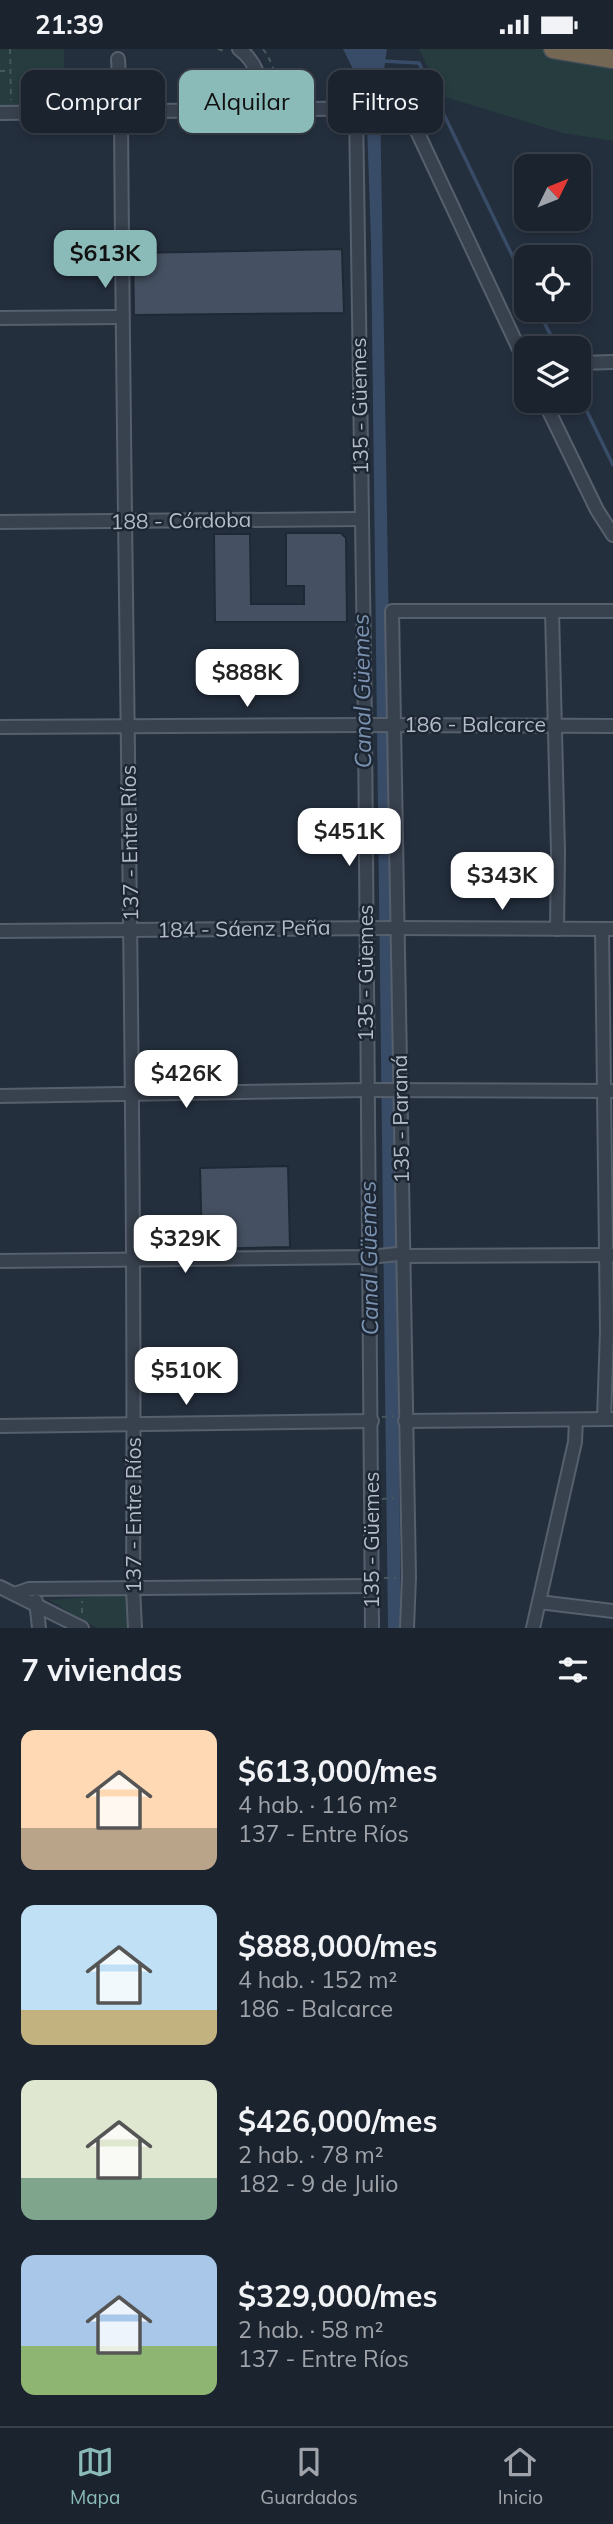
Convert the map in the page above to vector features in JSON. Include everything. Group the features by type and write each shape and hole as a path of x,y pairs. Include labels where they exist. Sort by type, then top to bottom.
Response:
{"highway":[{"path":"553,49 613,59"}],"street":[{"path":"239,49 254,63 257,70"},
{"name":"137 - Entre Ríos","path":"118,58 119,70"},
{"name":"137 - Entre Ríos","path":"121,133 131,930 135,1628"},
{"name":"135 - Güemes","path":"358,133 361,519 371,928 370,1090 377,1419 372,1628"},
{"path":"418,133 514,337"},
{"path":"0,319 122,317"},
{"path":"591,363 613,362"},
{"path":"550,413 597,510 613,535"},
{"name":"188 - Córdoba","path":"0,521 361,519"},
{"name":"135 - Paraná","path":"407,1628 409,1577 402,1418 399,1091 391,725 392,611 552,611"},
{"path":"557,929 558,852 552,611 613,611"},
{"name":"186 - Balcarce","path":"0,727 613,726"},
{"path":"402,1418 608,1419 607,929"},
{"name":"184 - Sáenz Peña","path":"0,931 607,929"},
{"path":"0,1095 370,1090 608,1091"},
{"path":"0,1261 609,1255"},
{"path":"0,1426 377,1419"},
{"path":"533,1628 575,1442 576,1420"},
{"path":"15,1594 38,1589 371,1585"},
{"path":"0,1587 82,1628"},
{"path":"38,1589 39,1628"},
{"path":"539,1602 613,1611"}],"path":[{"path":"6,113 11,71 10,49"},
{"path":"263,49 274,70"},
{"path":"0,71 11,71"},
{"path":"377,1419 402,1418"},
{"path":"384,1499 403,1497"},
{"path":"385,1577 404,1578"},
{"path":"82,1628 83,1590"}],"green space":[{"path":"0,49 64,49 64,70 21,70 21,107 0,107"},
{"path":"419,49 613,49 613,141 563,133 443,96 443,70 429,70"},
{"path":"128,1594 129,1628 97,1628 49,1600"}],"water":[{"name":"Canal Güemes","path":"343,49 387,49 384,70 354,70"},
{"name":"Canal Güemes","path":"367,133 381,133 401,1628 388,1628 371,241"}],"building":[{"path":"342,249 344,313 134,315 133,253"},
{"path":"286,533 341,533 346,538 347,622 215,622 214,534 250,534 251,604 304,604 304,586 286,586"},
{"path":"288,1166 290,1247 202,1249 200,1168"}],"waterway":[{"path":"382,61 419,63 514,259"},
{"path":"544,322 551,336"},
{"path":"588,413 613,465"}]}
